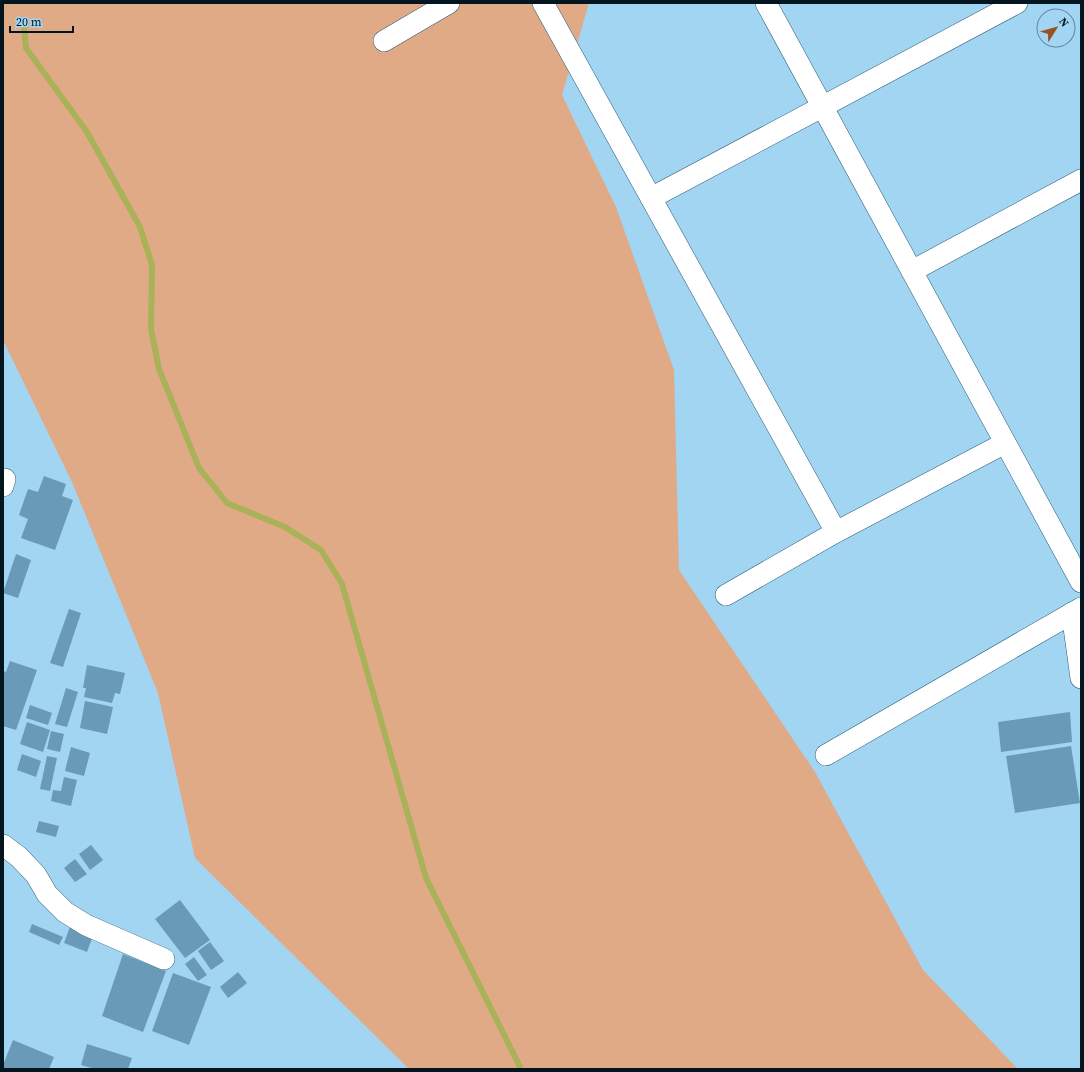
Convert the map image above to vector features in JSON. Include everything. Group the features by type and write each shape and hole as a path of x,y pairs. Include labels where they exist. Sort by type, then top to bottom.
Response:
{"street":[{"path":"384,41 449,3"},
{"path":"543,3 836,532"},
{"path":"766,3 1081,582"},
{"path":"651,198 822,107 1005,6"},
{"path":"912,271 1081,180"},
{"path":"726,595 836,532 1005,443"},
{"path":"826,755 1077,610 1081,678"},
{"path":"3,845 24,861 36,875 48,894 65,912 86,925 164,959"}],"shaded area":[{"path":"3,3 589,3 562,95 616,207 674,370 679,570 815,772 923,970 1018,1069 409,1069 195,858 158,693 72,482 3,340"}],"building":[{"path":"44,476 66,484 62,496 73,500 55,550 21,538 28,519 19,515 28,489 38,492"},
{"path":"16,554 31,560 18,598 3,593"},
{"path":"69,609 81,613 63,667 50,663"},
{"path":"10,661 37,670 16,730 3,726 3,671 6,672"},
{"path":"87,665 125,673 120,694 115,693 112,703 84,697 86,688 83,688"},
{"path":"66,688 78,692 67,727 55,724"},
{"path":"85,701 113,707 107,734 80,728"},
{"path":"30,705 52,713 48,725 26,718"},
{"path":"1070,712 1072,742 1001,752 998,722"},
{"path":"27,722 50,730 43,752 20,744"},
{"path":"51,731 64,734 60,752 47,749"},
{"path":"1071,746 1080,803 1015,813 1006,756"},
{"path":"71,747 90,753 84,776 65,771"},
{"path":"22,754 41,761 36,777 17,770"},
{"path":"47,756 57,758 50,791 40,789"},
{"path":"64,777 77,780 71,806 51,801 53,790 61,791"},
{"path":"39,821 59,826 56,837 36,832"},
{"path":"91,845 103,860 90,870 79,854"},
{"path":"75,859 87,874 75,882 64,868"},
{"path":"180,900 210,940 185,958 155,919"},
{"path":"32,924 63,937 59,945 29,932"},
{"path":"71,924 94,933 87,952 64,943"},
{"path":"210,942 224,961 211,970 198,951"},
{"path":"123,954 166,971 143,1032 102,1016"},
{"path":"194,957 207,975 198,981 185,964"},
{"path":"238,972 247,983 228,998 220,987"},
{"path":"173,973 211,987 189,1045 152,1031"},
{"path":"13,1040 54,1057 49,1069 3,1069 3,1065"},
{"path":"87,1044 132,1058 128,1069 95,1069 81,1065"}],"waterway":[{"path":"24,28 26,48 87,132 140,227 152,265 151,329 159,369 199,468 227,503 285,527 321,550 342,584 426,878 521,1069"}]}
